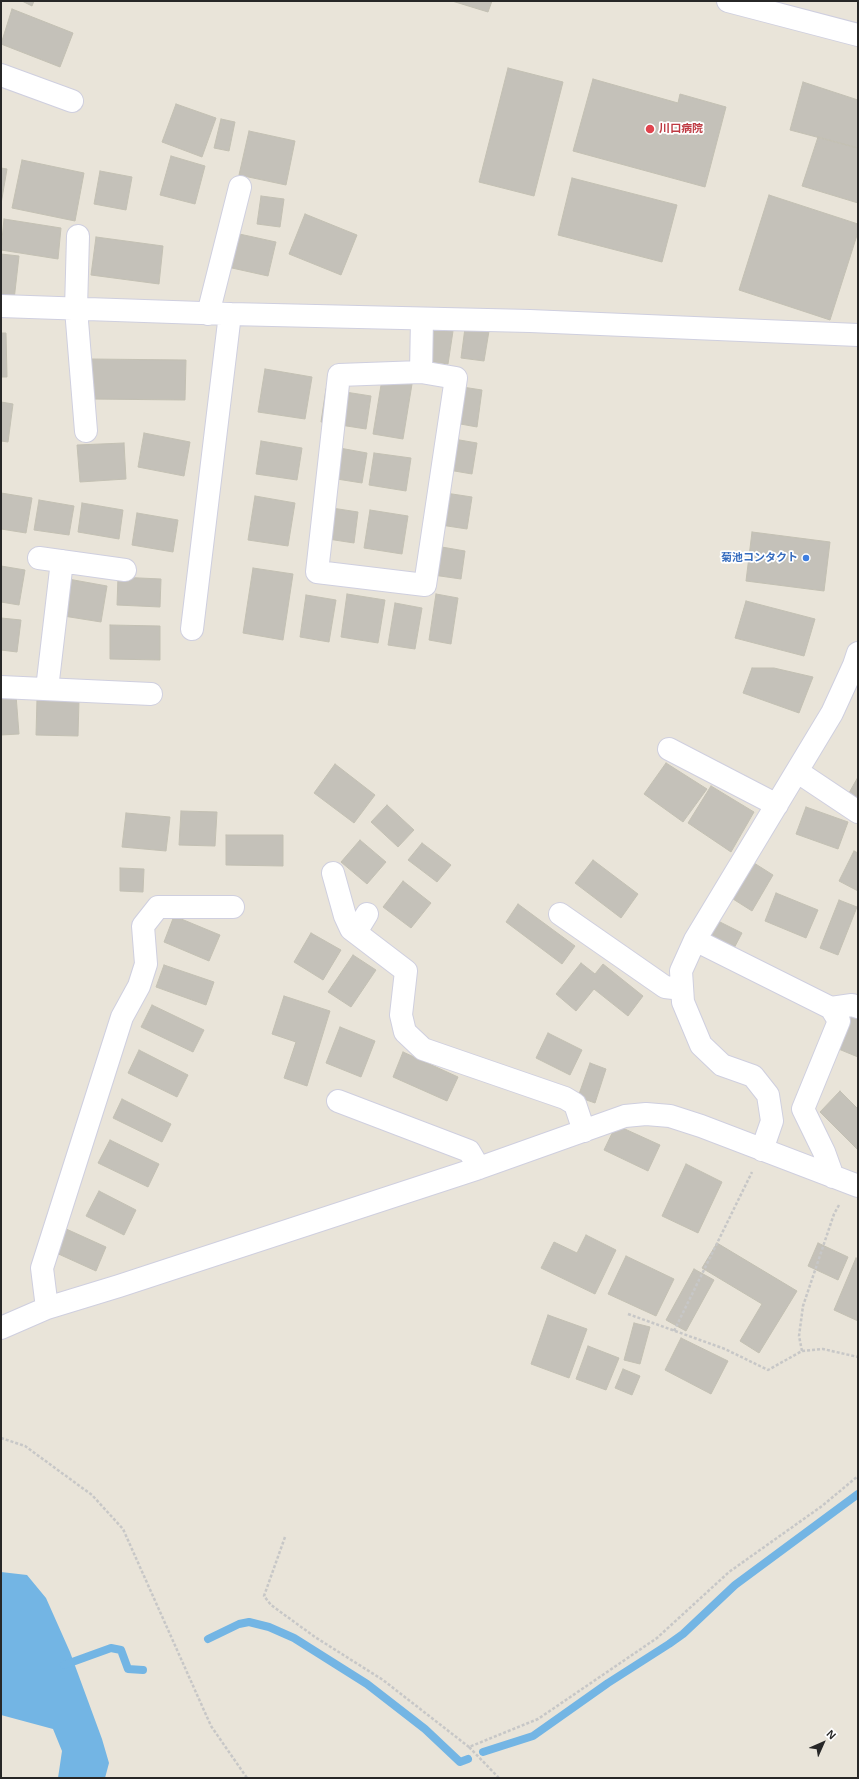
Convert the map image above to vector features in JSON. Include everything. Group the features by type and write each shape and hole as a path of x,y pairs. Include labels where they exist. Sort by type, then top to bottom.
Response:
{"street":[{"path":"728,1 858,35"},
{"path":"1,75 72,101"},
{"path":"208,314 240,187"},
{"path":"78,236 76,309 86,431"},
{"path":"1,306 208,314 538,321 858,335"},
{"path":"192,629 230,314"},
{"path":"421,372 422,319"},
{"path":"421,372 456,378 425,585 317,572 339,374 421,372"},
{"path":"39,558 125,570"},
{"path":"47,689 62,561"},
{"path":"762,1150 772,1121 768,1094 753,1076 722,1065 701,1045 683,1002 681,971 695,940 798,772 832,713 858,653"},
{"path":"1,687 151,694"},
{"path":"669,749 777,805"},
{"path":"798,772 858,812"},
{"path":"333,873 345,916 351,929 406,971 401,1015 406,1032 423,1049 565,1098 575,1104 584,1131"},
{"path":"47,1308 42,1268 122,1017 139,986 146,964 143,926 158,907 233,907"},
{"path":"356,932 367,914"},
{"path":"560,914 665,987 682,988"},
{"path":"695,940 832,1008 852,1005 858,1007"},
{"path":"832,1008 839,1021 804,1110 824,1152 847,1182"},
{"path":"338,1101 469,1151 479,1168"},
{"path":"1,1328 47,1308 126,1284 479,1168 625,1116 646,1114 670,1116 701,1126 847,1182"}],"path":[{"path":"674,1331 748,1182 762,1150"},
{"path":"802,1351 799,1336 803,1306 834,1214 847,1182"},
{"path":"628,1314 725,1349 768,1370 802,1351 823,1349 858,1357"},
{"path":"1,1438 25,1446 92,1495 123,1529 211,1726 247,1778"},
{"path":"469,1747 538,1719 657,1638 729,1572 822,1506 858,1476"},
{"path":"285,1537 264,1596 271,1605 314,1637 383,1680 469,1747 499,1778"}],"water":[{"path":"1,1572 27,1575 46,1598 70,1652 102,1739 109,1763 105,1778 58,1778 62,1751 53,1729 1,1715"}],"building":[{"path":"22,1 34,1 32,6"},
{"path":"452,1 492,1 488,12"},
{"path":"12,9 73,33 60,67 1,44"},
{"path":"508,68 563,82 534,196 479,182"},
{"name":"川口病院","path":"593,79 678,103 680,94 726,107 705,187 573,151"},
{"path":"803,82 858,100 858,148 790,130"},
{"path":"176,104 216,118 202,157 162,142"},
{"path":"221,119 235,122 229,151 214,148"},
{"path":"249,131 295,141 286,185 239,175"},
{"path":"818,137 858,148 858,203 802,186"},
{"path":"171,156 205,166 195,204 160,195"},
{"path":"22,160 84,173 75,221 12,208"},
{"path":"1,168 7,169 1,204"},
{"path":"100,171 132,177 126,210 94,204"},
{"path":"572,178 677,205 662,262 558,235"},
{"path":"769,195 858,224 858,232 830,320 739,290"},
{"path":"261,196 284,199 280,227 257,224"},
{"path":"305,214 357,235 341,275 289,254"},
{"path":"4,219 61,228 58,259 1,250"},
{"path":"221,230 276,242 268,276 214,264"},
{"path":"96,237 163,246 159,284 91,275"},
{"path":"1,254 19,256 14,300 1,298"},
{"path":"424,326 453,331 448,364 419,360"},
{"path":"465,328 489,331 484,361 461,358"},
{"path":"1,333 6,333 7,377 1,377"},
{"path":"90,359 186,360 185,400 90,399"},
{"path":"265,369 312,377 305,419 258,412"},
{"path":"382,379 412,384 403,439 373,434"},
{"path":"449,385 482,390 477,427 444,421"},
{"path":"326,389 371,396 366,429 321,422"},
{"path":"1,402 13,404 8,442 1,441"},
{"path":"144,433 190,442 184,476 138,467"},
{"path":"442,437 477,443 472,474 437,468"},
{"path":"261,441 302,448 297,480 256,474"},
{"path":"124,443 126,479 80,482 77,445"},
{"path":"323,445 367,453 362,483 318,476"},
{"path":"374,453 411,458 406,491 369,485"},
{"path":"439,492 472,497 467,529 434,524"},
{"path":"1,493 32,498 26,533 1,529"},
{"path":"255,496 295,503 288,546 248,540"},
{"path":"39,500 74,506 69,535 34,530"},
{"path":"82,503 123,510 119,539 78,532"},
{"path":"319,506 358,512 354,543 315,537"},
{"path":"370,510 408,516 402,554 364,548"},
{"path":"137,513 178,520 173,552 132,545"},
{"path":"752,532 830,542 824,591 746,581"},
{"path":"430,545 465,551 461,579 426,574"},
{"path":"1,566 25,570 19,605 1,602"},
{"path":"253,568 293,574 283,640 243,633"},
{"path":"57,577 107,586 101,622 51,614"},
{"path":"118,577 161,579 160,607 117,605"},
{"path":"347,594 385,600 378,643 341,637"},
{"path":"436,594 458,598 451,644 429,640"},
{"path":"306,595 336,600 329,642 300,637"},
{"path":"746,601 815,619 804,656 735,638"},
{"path":"395,603 422,608 415,649 388,645"},
{"path":"1,618 21,620 17,652 1,650"},
{"path":"110,625 160,626 160,660 110,659"},
{"path":"752,668 774,668 813,677 799,713 743,693"},
{"path":"16,695 19,734 1,735 1,696"},
{"path":"37,699 79,700 78,736 36,735"},
{"path":"666,763 707,789 683,822 644,794"},
{"path":"335,764 375,795 354,823 314,793"},
{"path":"858,777 858,798 849,793"},
{"path":"711,786 754,812 731,852 688,823"},
{"path":"387,805 414,830 398,847 371,822"},
{"path":"806,807 848,822 838,849 796,834"},
{"path":"181,811 217,812 215,846 179,845"},
{"path":"126,813 170,817 166,851 122,847"},
{"path":"226,835 283,835 283,866 226,865"},
{"path":"360,840 386,862 367,884 341,862"},
{"path":"422,843 451,865 437,882 408,860"},
{"path":"854,851 858,853 858,891 839,881"},
{"path":"593,860 638,894 621,918 575,883"},
{"path":"754,863 773,875 752,911 733,899"},
{"path":"120,868 144,869 143,892 120,891"},
{"path":"403,881 431,903 411,928 383,907"},
{"path":"776,893 818,910 806,938 765,921"},
{"path":"839,900 857,907 838,955 820,948"},
{"path":"518,904 575,946 562,964 506,922"},
{"path":"174,916 220,935 209,961 164,942"},
{"path":"718,921 742,933 731,954 707,942"},
{"path":"311,933 341,950 323,980 294,962"},
{"path":"353,955 376,970 351,1007 328,992"},
{"path":"581,963 595,974 603,964 643,996 628,1016 594,989 576,1011 556,994"},
{"path":"164,965 214,982 206,1005 156,987"},
{"path":"284,996 330,1011 307,1086 284,1078 296,1042 272,1034"},
{"path":"152,1005 204,1030 193,1052 141,1027"},
{"path":"839,1009 858,1017 858,1057 824,1043"},
{"path":"340,1027 375,1041 361,1077 326,1063"},
{"path":"548,1033 582,1050 570,1075 536,1058"},
{"path":"139,1050 188,1075 177,1097 128,1073"},
{"path":"403,1052 458,1077 447,1101 393,1077"},
{"path":"590,1063 606,1069 595,1103 578,1097"},
{"path":"840,1091 858,1109 858,1150 820,1112"},
{"path":"122,1099 171,1124 162,1142 113,1118"},
{"path":"616,1125 660,1145 648,1171 604,1150"},
{"path":"110,1140 159,1164 148,1187 98,1163"},
{"path":"686,1164 722,1182 698,1233 662,1216"},
{"path":"99,1191 136,1210 124,1235 86,1216"},
{"path":"64,1228 106,1247 96,1271 54,1252"},
{"path":"586,1235 616,1250 595,1294 541,1268 554,1242 577,1253"},
{"path":"717,1243 797,1291 759,1353 740,1341 762,1304 702,1268"},
{"path":"818,1243 848,1257 838,1280 808,1266"},
{"path":"626,1256 674,1279 656,1316 608,1294"},
{"path":"856,1258 858,1259 858,1321 834,1310"},
{"path":"694,1269 714,1280 686,1331 666,1320"},
{"path":"548,1315 587,1329 569,1378 531,1364"},
{"path":"634,1323 650,1327 640,1364 624,1360"},
{"path":"681,1338 728,1361 711,1394 665,1370"},
{"path":"588,1346 619,1358 606,1390 576,1379"},
{"path":"623,1369 640,1376 632,1395 615,1388"}],"waterway":[{"path":"483,1752 533,1736 608,1683 669,1644 683,1634 735,1585 858,1494"},
{"path":"208,1639 239,1624 249,1622 269,1627 294,1638 367,1684 425,1729 460,1762 468,1759"},
{"path":"64,1665 111,1648 121,1650 128,1669 143,1670"}],"place":[{"name":"川口病院","path":"650,129"},
{"name":"菊池コンタクト","path":"806,558"}]}
